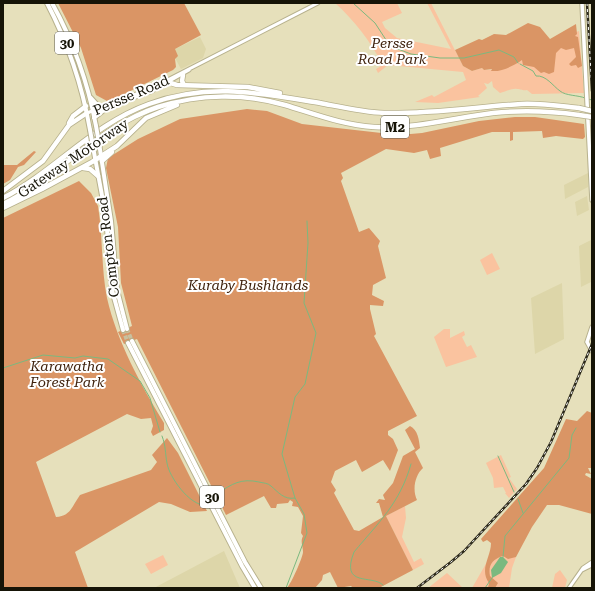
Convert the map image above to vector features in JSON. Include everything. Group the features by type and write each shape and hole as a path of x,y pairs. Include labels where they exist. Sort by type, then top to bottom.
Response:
{"highway":[{"path":"182,75 184,85"},
{"path":"167,82 184,85 248,87 318,103"},
{"name":"Gateway Motorway","path":"3,198 38,177 109,122 133,110 165,98 200,91 235,90 383,112 435,113 522,104 592,110"},
{"name":"Gateway Motorway","path":"3,204 32,188 101,135 126,121 163,106 200,98 236,97 264,100 331,120 374,127 409,126 504,112 542,111 592,117"},
{"path":"3,208 95,160 102,158 148,116 200,98"},
{"path":"3,191 43,161 69,125 73,116 86,106"},
{"path":"69,125 78,117 87,113"},
{"path":"81,168 90,169 98,176"}],"main road":[{"name":"Compton Road","path":"47,3 68,44 86,106 107,221 112,290 125,329 117,290 112,228 102,158 93,111 70,37 52,3"},
{"path":"582,4 592,200"},
{"path":"89,97 102,109 94,118"},
{"path":"592,327 587,342 592,351"},
{"name":"30","path":"255,588 239,561 130,342 241,556 261,588"}],"street":[{"name":"Persse Road","path":"167,82 318,3"},
{"name":"Persse Road","path":"87,113 102,109 167,82 189,70"},
{"path":"569,588 580,571 592,563"}],"shaded area":[{"path":"200,37 206,49 203,58 181,69 175,58 175,49"},
{"path":"588,173 588,187 565,199 564,185"},
{"path":"587,196 589,210 577,216 575,202"},
{"path":"591,240 591,282 581,287 579,246"},
{"path":"562,283 564,339 535,354 531,298"},
{"path":"224,551 240,588 154,588"},
{"path":"500,557 503,557 508,562 501,573 492,578 491,570"}],"green space":[{"path":"58,3 184,3 201,35 175,49 178,56 175,59 176,67 173,70 112,100 107,101 96,95 81,48"},
{"name":"Persse Road Park","path":"335,3 397,3 402,13 382,22 385,28 397,38 451,49 427,3 431,3 463,66 472,71 482,68 484,70 504,69 557,39 579,31 584,93 532,94 527,90 515,89 500,93 493,87 492,81 488,84 484,83 487,88 478,96 480,97 438,103 415,102 432,95 434,97 466,80 463,72 388,65 378,73 376,69 383,65 373,48 356,24"},
{"path":"528,23 540,27 550,39 576,24 577,34 575,36 578,37 582,66 578,68 576,65 571,66 569,64 576,57 574,48 566,50 561,48 556,53 554,72 549,74 544,72 541,73 534,67 523,65 522,60 499,71 491,71 492,69 484,70 482,68 472,71 463,66 455,50 494,34 506,35"},
{"name":"Kuraby Bushlands","path":"247,109 267,111 302,124 399,135 422,133 479,121 515,117 535,117 584,124 585,137 583,139 556,136 543,138 542,131 513,132 513,140 510,141 510,132 492,132 440,148 441,156 430,159 427,150 414,153 386,149 341,173 343,178 341,181 359,232 369,228 380,241 378,246 386,278 373,285 372,295 384,301 383,306 370,305 376,334 374,336 417,416 388,431 388,435 393,439 398,450 390,471 383,460 362,472 356,460 335,471 331,482 336,490 334,493 354,530 359,531 383,517 379,503 376,503 379,499 385,500 383,495 393,483 403,456 415,449 405,430 410,426 415,430 418,436 420,448 415,452 423,468 420,471 415,483 415,496 417,500 386,516 413,570 379,588 353,588 351,586 338,588 330,572 323,575 322,580 315,588 287,588 303,552 303,536 301,533 303,516 298,507 292,506 293,502 290,500 288,503 277,504 276,508 271,508 264,496 226,515 137,339 124,344 118,332 132,326 121,283 118,227 106,168 108,158 138,139 180,119"},
{"path":"34,151 36,152 24,165 18,167 10,180 3,184 3,165 17,165"},
{"name":"Karawatha Forest Park","path":"79,181 91,193 98,206 105,287 111,314 123,347 138,378 164,423 164,430 153,436 151,432 153,426 151,418 141,419 127,414 36,462 56,517 65,515 73,507 80,495 151,470 157,462 152,455 167,438 178,453 207,511 190,512 171,504 159,502 75,552 88,588 3,588 3,218"},
{"path":"492,253 500,269 487,275 480,260"},
{"path":"444,329 450,329 450,338 464,331 465,335 462,337 467,347 471,345 477,357 446,367 434,337"},
{"path":"587,411 592,413 592,468 588,468 591,474 586,473 585,475 592,479 592,514 559,505 547,505 532,527 516,557 508,559 503,556 496,559 492,563 490,566 490,576 498,583 495,588 488,588 489,583 486,578 485,568 491,543 487,540 483,542 481,539 544,468 566,419 577,421"},
{"path":"501,455 511,477 509,478 517,489 509,498 503,487 494,488 493,478 486,463"},
{"path":"405,506 406,518 402,537 414,562 421,558 424,564 413,570 386,516"},
{"path":"495,548 516,557 512,568 509,588 472,588"},
{"path":"163,555 168,565 151,574 145,564"},
{"path":"560,570 567,580 565,588 552,588 555,574"},
{"path":"447,573 463,588 428,588"}],"waterway":[{"path":"353,3 375,23 390,46 411,54 440,58 464,58 499,50 514,57 518,63"},
{"path":"520,64 533,71 536,76 546,79 563,93 585,98"},
{"path":"588,99 592,100"},
{"path":"295,498 282,454 295,397 305,384 316,333 304,303 308,243 307,221"},
{"path":"3,368 43,355 75,358 83,356 108,359 140,381 150,398 160,432"},
{"path":"503,557 505,536 569,458 572,435 576,428"},
{"path":"162,436 166,459 176,483 193,501 205,505"},
{"path":"498,456 514,492"},
{"path":"383,585 378,582 359,578 354,575 351,571 351,563 354,552 395,501 411,464"},
{"path":"218,493 242,481 253,481 268,484 284,497 295,498 304,514 307,533 286,588"},
{"path":"518,499 523,513"},
{"path":"485,588 492,578"}],"tunnel":[{"path":"127,329 132,341"},
{"path":"123,330 128,343"}],"railway":[{"path":"587,3 592,91"},
{"path":"417,588 464,551 526,484 537,468 551,442 592,344"}]}
